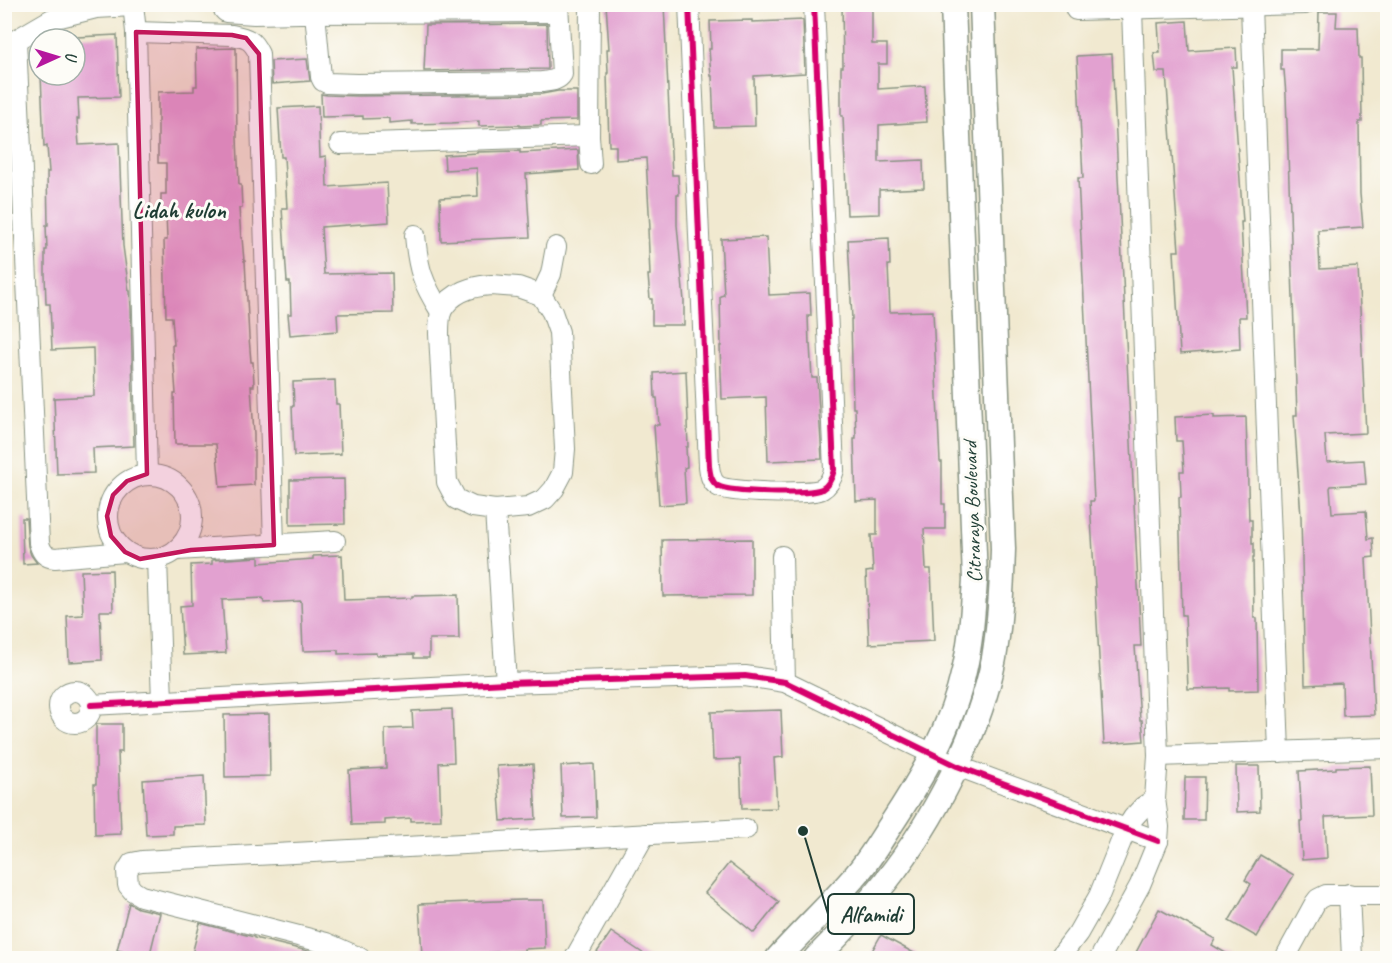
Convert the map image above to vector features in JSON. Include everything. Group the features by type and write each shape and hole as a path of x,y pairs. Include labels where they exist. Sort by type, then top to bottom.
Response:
{"main road":[{"name":"Citraraya Boulevard","path":"778,958 858,873 912,793 933,755 953,710 964,671 973,619 975,580 953,4"},
{"name":"Citraraya Boulevard","path":"816,958 887,881 921,831 957,766 982,704 994,659 1001,603 1003,549 982,4"}],"street":[{"path":"222,4 224,10 230,13 255,14 558,8 563,70 558,79 542,82 327,83 321,77 315,13"},
{"path":"590,4 589,136 591,164"},
{"path":"689,4 709,466 712,481 728,490 816,492 825,488 834,470 814,4"},
{"path":"1076,10 1305,4"},
{"path":"125,552 55,558 46,556 39,543 10,43 52,19 96,8 133,5 136,32 147,474"},
{"path":"1251,6 1279,752"},
{"path":"1100,958 1140,885 1158,841 1159,827 1155,799 1158,756 1132,9"},
{"path":"136,32 232,35 246,38 255,44 259,54 274,545"},
{"path":"340,144 589,136"},
{"path":"415,235 420,273 426,289 441,312"},
{"path":"541,295 551,274 556,247"},
{"path":"491,285 518,287 541,295 552,312 559,332 565,449 563,472 554,489 545,499 528,507 495,510 473,507 456,499 447,482 439,334 441,312 461,292 478,286 491,285"},
{"path":"177,550 188,536 192,519 189,501 179,487 165,477 147,474 128,481 113,495 107,516 111,536 125,552 140,559 157,559 177,550 335,542"},
{"path":"495,510 506,683"},
{"path":"782,556 785,682"},
{"path":"157,559 162,701"},
{"path":"91,705 506,683 746,676 785,682 957,766 1158,841"},
{"path":"1158,756 1388,748"},
{"path":"1059,958 1078,933 1099,896 1126,829 1143,807 1155,799"},
{"path":"360,958 326,943 141,896 128,885 127,871 132,864 142,861 746,829"},
{"path":"575,958 645,834"},
{"path":"1349,894 1352,958"},
{"path":"1285,958 1318,899 1326,895 1388,895"}],"highlighted area":[{"path":"136,32 232,35 246,38 259,54 274,545 191,550 140,559 125,552 111,536 107,516 113,495 127,481 147,474"}],"building":[{"path":"606,4 664,4 672,175 678,175 677,225 684,325 652,325 652,299 650,299 648,275 650,275 648,229 650,229 646,158 616,160 616,146 609,146 607,49 609,49"},
{"path":"842,4 872,4 872,44 887,44 887,64 878,64 878,89 925,86 927,122 879,125 879,162 923,160 924,188 879,190 879,214 847,215 843,116 841,116"},
{"path":"1319,12 1337,12 1336,27 1358,27 1359,58 1361,58 1362,122 1359,122 1363,227 1318,230 1320,269 1358,267 1366,433 1325,435 1327,462 1364,460 1366,484 1331,486 1330,488 1332,513 1366,511 1368,539 1373,538 1374,557 1366,558 1374,715 1343,716 1342,683 1305,685 1301,517 1294,415 1297,415 1286,95 1284,70 1281,70 1281,49 1318,49"},
{"path":"752,20 752,22 803,20 805,73 754,76 755,126 714,127 709,49 711,49 710,21"},
{"path":"1187,21 1189,51 1236,48 1237,67 1232,67 1243,222 1241,222 1246,317 1239,317 1240,349 1180,354 1174,251 1179,251 1166,72 1156,72 1154,53 1160,53 1158,23"},
{"path":"547,24 548,69 424,71 426,25"},
{"path":"117,35 119,97 78,98 79,119 77,119 79,145 119,143 123,246 131,309 134,446 93,448 94,473 57,474 54,398 94,396 93,348 52,350 50,304 46,304 45,250 47,250 46,225 48,225 47,172 49,172 47,146 44,147 42,87 87,87 87,36"},
{"path":"236,48 237,138 242,208 239,208 254,386 251,386 254,485 220,487 216,444 175,444 174,394 176,394 172,345 174,345 172,317 166,317 164,240 167,240 166,213 161,214 161,194 166,194 166,163 158,163 158,92 194,91 194,86 197,86 196,49"},
{"path":"1112,54 1141,646 1135,646 1140,720 1142,720 1144,741 1104,744 1090,501 1094,501 1078,178 1083,178 1077,56"},
{"path":"307,59 310,81 272,84 271,61"},
{"path":"577,91 577,120 541,121 541,125 479,126 479,121 412,124 412,121 389,123 389,118 322,117 321,94 357,96 542,94"},
{"path":"318,106 320,157 326,156 327,187 387,183 389,222 321,227 324,274 392,273 393,313 337,314 338,331 290,335 288,314 291,314 290,282 287,282 282,208 287,208 278,108"},
{"path":"578,150 579,170 526,174 530,237 441,241 440,198 478,196 477,168 445,170 444,155"},
{"path":"766,237 769,295 810,293 809,344 812,378 817,378 822,459 768,461 766,397 722,399 720,296 724,295 721,239"},
{"path":"889,238 890,312 933,311 945,529 924,529 926,569 931,569 934,641 869,644 866,572 873,571 871,535 877,535 877,500 856,501 854,439 856,439 848,240"},
{"path":"686,371 688,447 686,447 687,467 684,468 686,503 659,505 654,425 659,425 654,373"},
{"path":"335,380 336,404 339,404 341,454 294,456 293,382"},
{"path":"1214,415 1214,418 1246,417 1249,520 1252,520 1252,543 1254,543 1254,618 1257,618 1258,690 1188,689 1185,615 1182,615 1179,497 1181,497 1180,471 1184,471 1182,441 1176,441 1175,417"},
{"path":"344,479 345,524 290,525 290,480"},
{"path":"22,518 26,518 28,546 37,563 23,564"},
{"path":"752,539 752,595 663,596 662,540"},
{"path":"342,555 344,600 458,595 459,639 429,639 429,658 414,658 414,654 338,654 338,650 303,651 301,601 264,603 263,598 222,600 226,653 183,655 180,606 192,605 191,565 212,564 212,560 259,557 259,563"},
{"path":"112,570 113,611 100,611 102,660 69,662 67,616 83,615 81,571"},
{"path":"452,709 454,762 439,763 441,820 411,821 411,818 385,820 385,824 352,825 349,770 386,768 385,729 413,728 412,711"},
{"path":"781,710 783,757 774,758 777,808 742,809 740,759 713,760 711,712"},
{"path":"269,714 270,776 225,777 224,715"},
{"path":"96,724 122,724 122,752 118,752 121,834 95,835"},
{"path":"533,764 536,819 501,821 497,766"},
{"path":"594,764 596,817 563,818 561,766"},
{"path":"1236,766 1259,766 1260,811 1237,812"},
{"path":"1370,766 1372,815 1325,817 1327,858 1302,860 1299,771"},
{"path":"204,776 206,825 173,826 173,834 146,835 143,780"},
{"path":"1185,777 1205,777 1204,820 1184,820"},
{"path":"1260,855 1294,875 1257,937 1229,921 1251,884 1245,880"},
{"path":"729,863 779,902 754,933 705,893"},
{"path":"543,900 545,948 422,956 419,904"},
{"path":"129,903 138,908 160,913 149,958 117,950"},
{"path":"1159,909 1215,939 1212,945 1234,958 1133,958"},
{"path":"200,923 316,953 315,958 191,958"},
{"path":"611,932 650,958 593,958"},
{"path":"881,935 923,958 868,958"}],"cycle path":[{"path":"689,4 711,478 718,486 725,488 752,492 787,493 822,489 830,481 834,470 814,4"},
{"path":"91,705 506,683 745,676 785,682 957,766 1158,841"}],"place":[{"name":"Alfamidi","path":"803,831"}],"district":[{"name":"Lidah kulon","path":"179,210"}]}
